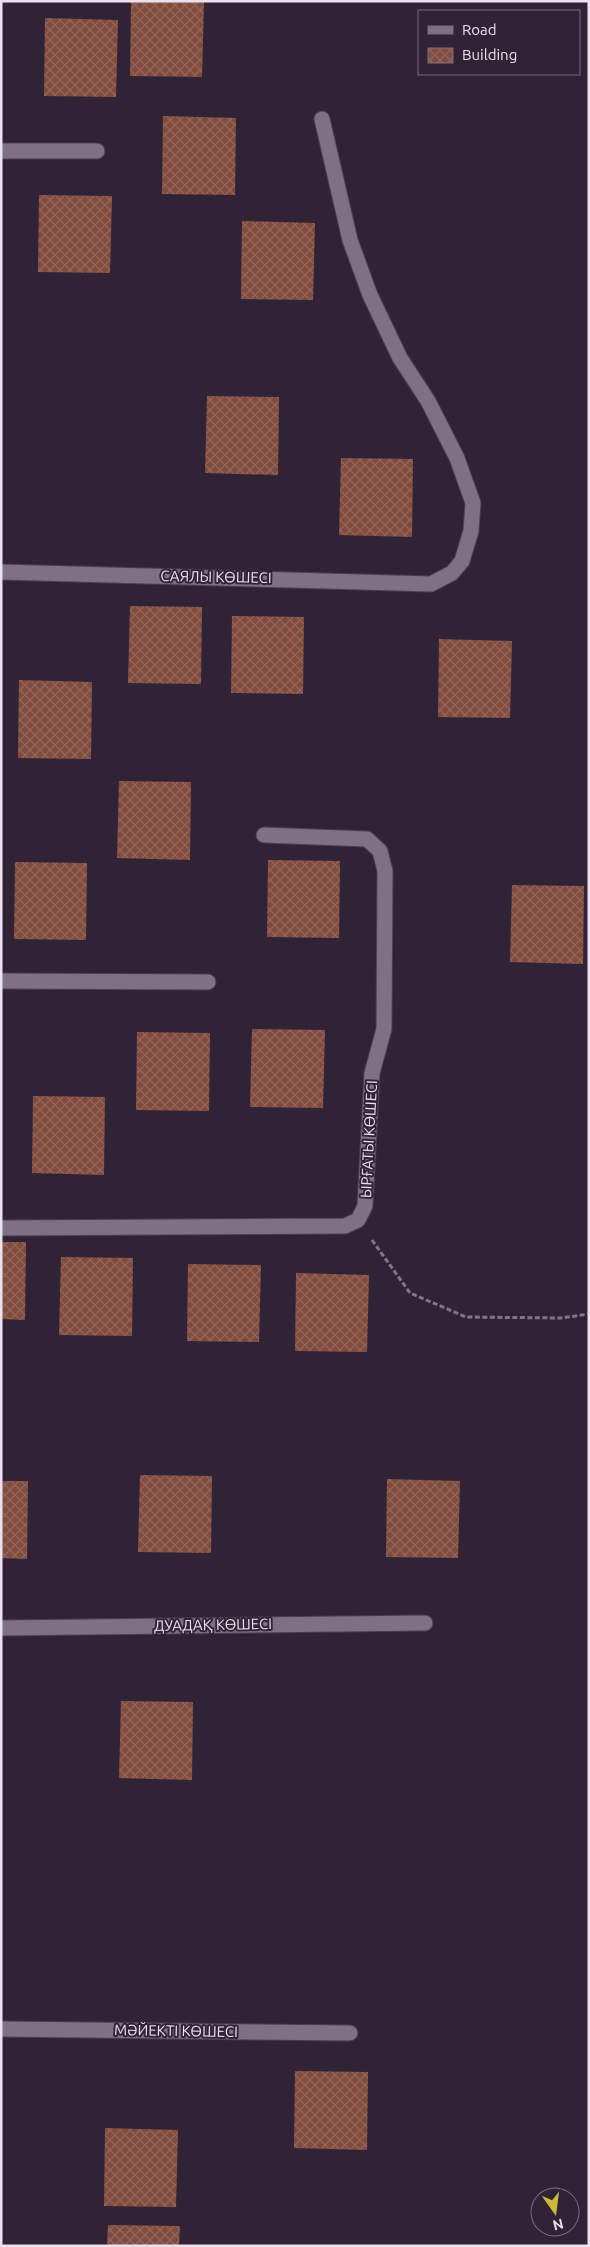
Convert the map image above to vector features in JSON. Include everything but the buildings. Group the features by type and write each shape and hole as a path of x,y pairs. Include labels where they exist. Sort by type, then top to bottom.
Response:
{"street":[{"name":"САЯЛЫ КӨШЕСІ","path":"1,572 431,584 452,573 462,561 471,531 473,503 457,458 428,401 400,358 370,295 350,240 322,119"},
{"path":"1,151 97,151"},
{"name":"ЫРҒАТЫ КӨШЕСІ","path":"264,835 367,840 380,852 385,871 384,1029 372,1073 365,1206 358,1220"},
{"path":"1,981 208,982"},
{"path":"1,1228 345,1226 358,1220"},
{"name":"ДУАДАҚ КӨШЕСІ","path":"1,1628 425,1623"},
{"name":"МӘЙЕКТІ КӨШЕСІ","path":"1,2029 350,2033"}],"path":[{"path":"358,1220 410,1292 466,1317 561,1318 589,1314"}]}
